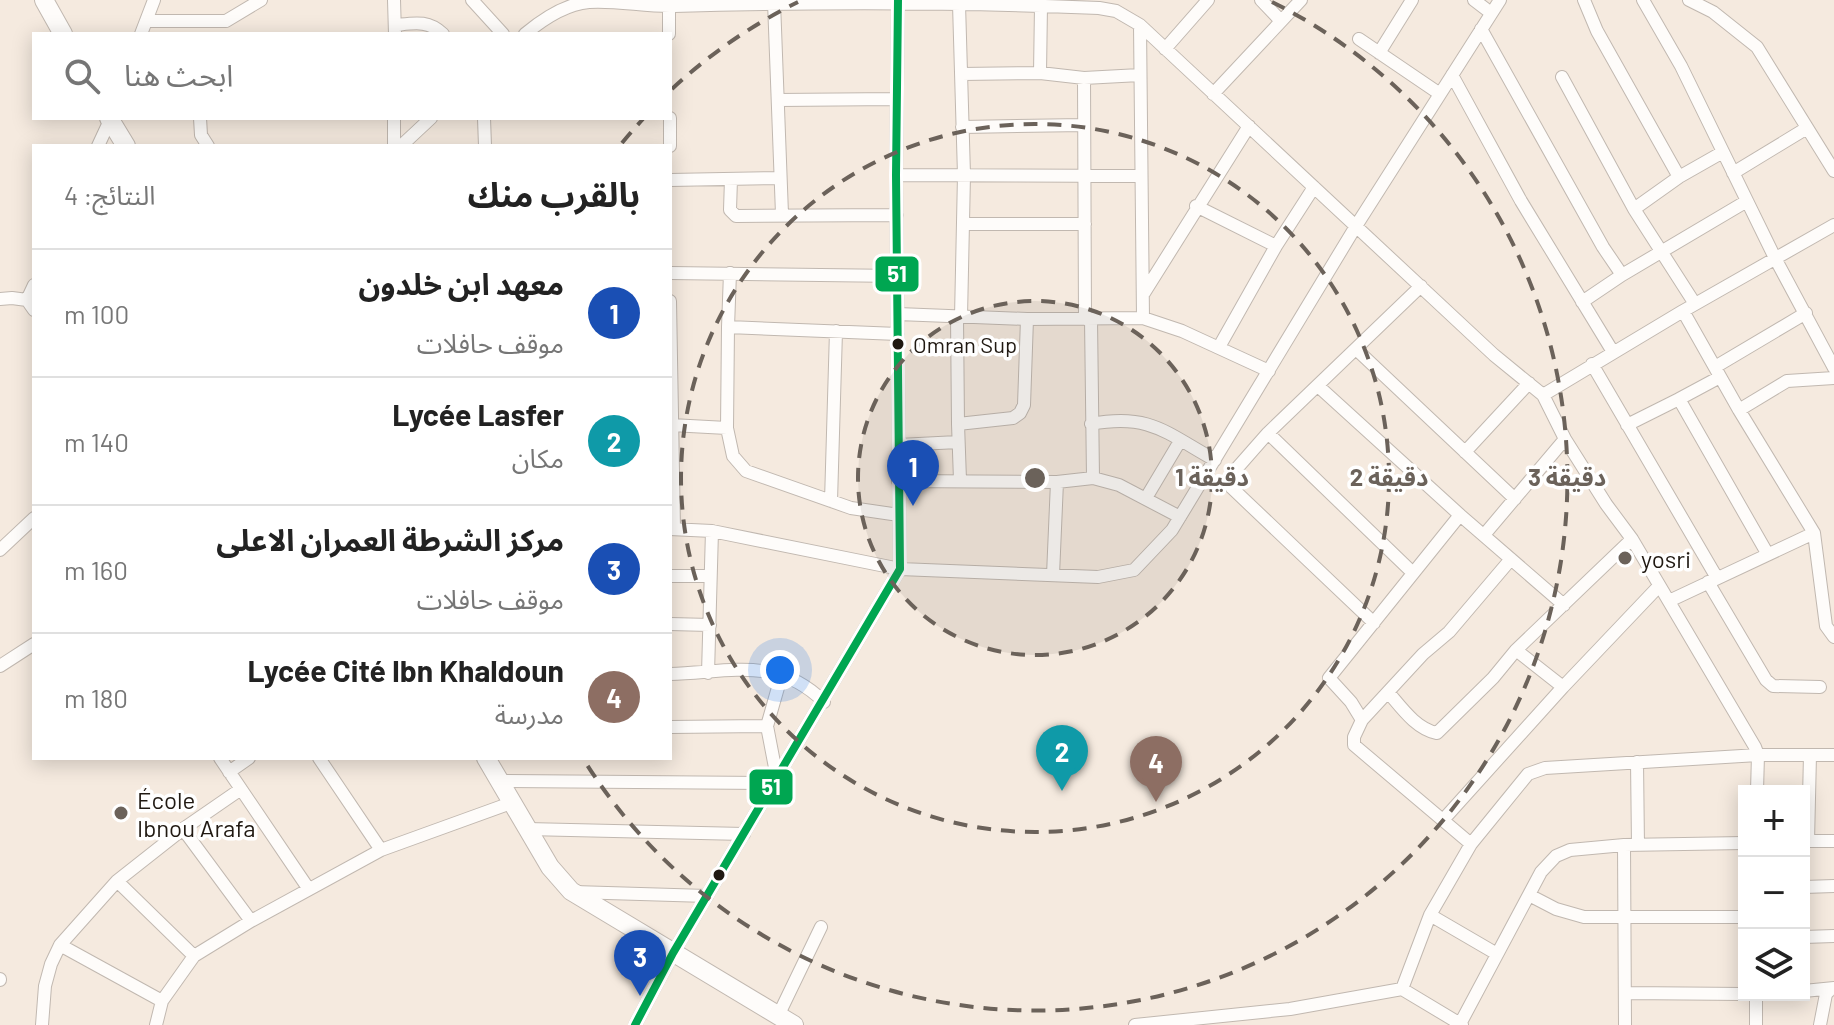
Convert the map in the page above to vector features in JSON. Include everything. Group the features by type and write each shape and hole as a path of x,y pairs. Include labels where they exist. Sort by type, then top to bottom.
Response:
{"street":[{"path":"44,0 62,32"},
{"path":"154,0 144,28 202,28 231,20 261,0"},
{"path":"394,0 396,29 426,23 441,32"},
{"path":"472,0 501,32"},
{"path":"1116,11 1125,0"},
{"path":"1165,49 1208,0"},
{"path":"1261,0 1281,21"},
{"path":"1213,94 1301,0"},
{"path":"1379,53 1412,0"},
{"path":"1474,0 1491,13"},
{"path":"672,529 712,531 900,569 1098,577 1134,570 1157,548 1180,517 1356,226 1500,0"},
{"path":"1584,0 1597,31 1679,177"},
{"path":"1643,0 1681,66 1775,258 1834,368"},
{"path":"1689,0 1713,12 1757,47 1834,171"},
{"path":"635,1025 673,953 900,569 897,1"},
{"path":"527,32 571,6 591,2 897,1 1041,6 1116,11 1140,25 1494,355 1543,395 1565,439 1632,539 1758,755 1757,785"},
{"path":"774,2 782,214"},
{"path":"669,3 669,32"},
{"path":"959,4 964,175 959,317 960,480"},
{"path":"1040,73 1041,6"},
{"path":"1140,25 1143,318"},
{"path":"1481,29 1603,247 1622,275"},
{"path":"1359,39 1440,94"},
{"path":"961,74 1040,73 1084,78 1140,75"},
{"path":"1452,75 1521,201 1613,352"},
{"path":"1562,77 1634,209 1662,253 1718,372 1814,533 1826,626 1834,637"},
{"path":"1084,78 1093,478"},
{"path":"778,100 897,99"},
{"path":"99,144 110,120"},
{"path":"111,120 125,144"},
{"path":"200,120 201,135 207,144"},
{"path":"394,120 394,144"},
{"path":"403,144 429,120"},
{"path":"484,120 485,144"},
{"path":"670,120 670,144"},
{"path":"962,127 1084,125"},
{"path":"1142,295 1249,126"},
{"path":"1733,173 1807,128"},
{"path":"1634,209 1679,177 1723,152"},
{"path":"896,175 1141,176"},
{"path":"672,179 780,178"},
{"path":"731,179 732,214 740,217 782,214 897,215"},
{"path":"1219,347 1276,246 1314,187"},
{"path":"1582,302 1747,201"},
{"path":"1196,206 1276,246"},
{"path":"964,224 1085,224"},
{"path":"1543,395 1834,225"},
{"path":"672,273 898,276"},
{"path":"730,273 727,428 733,456 746,471 851,508 899,515"},
{"path":"1374,623 1229,482 1231,475 1268,433 1421,286"},
{"path":"0,299 12,298 30,305"},
{"path":"1627,425 1679,399 1806,313"},
{"path":"898,314 1027,319 1143,318 1182,331 1269,371"},
{"path":"958,424 1013,418 1020,413 1024,405 1027,319"},
{"path":"728,327 898,334"},
{"path":"831,501 836,331"},
{"path":"1357,350 1515,499"},
{"path":"1592,364 1766,680 1773,686 1820,687"},
{"path":"1739,410 1787,381 1834,378"},
{"path":"1465,452 1529,383"},
{"path":"1318,386 1564,605"},
{"path":"1679,399 1767,553"},
{"path":"1091,424 1119,419 1143,421 1215,460"},
{"path":"672,425 727,428"},
{"path":"1268,433 1413,573"},
{"path":"1484,535 1565,439"},
{"path":"1146,498 1180,441"},
{"path":"899,445 958,442"},
{"path":"898,481 1057,482 1093,478 1119,485 1180,517"},
{"path":"1053,575 1057,482"},
{"path":"1362,720 1351,702 1329,678 1460,515"},
{"path":"0,550 32,520"},
{"path":"708,673 712,531"},
{"path":"1669,601 1814,533"},
{"path":"1388,692 1410,717 1427,730 1437,733 1493,678 1516,650 1632,539"},
{"path":"1471,844 1354,745 1352,740 1362,720 1423,654 1449,632 1511,559"},
{"path":"672,576 709,576"},
{"path":"1443,820 1659,586"},
{"path":"672,624 710,625"},
{"path":"0,666 32,645"},
{"path":"1516,650 1563,687"},
{"path":"672,674 742,668 797,681 824,702"},
{"path":"776,780 767,726 781,677"},
{"path":"672,727 767,726"},
{"path":"1402,989 1430,915 1471,844 1528,774 1545,768 1637,762 1758,755 1834,755"},
{"path":"1809,785 1810,755"},
{"path":"221,760 308,888"},
{"path":"229,772 246,760"},
{"path":"320,760 381,850"},
{"path":"487,760 550,867 571,891 786,1020 821,927"},
{"path":"1637,762 1638,845"},
{"path":"500,781 776,780"},
{"path":"42,1025 45,986 60,945 117,881 183,829 241,789"},
{"path":"156,1025 162,1001 194,956 308,888 381,850 511,803"},
{"path":"183,829 251,921"},
{"path":"527,829 744,834"},
{"path":"1810,841 1834,841"},
{"path":"1135,1025 1290,1009 1402,989 1461,1024 1545,866 1556,856 1570,850 1624,845 1738,843"},
{"path":"1624,845 1625,1025"},
{"path":"117,881 194,956"},
{"path":"1810,887 1834,886"},
{"path":"571,891 707,896"},
{"path":"1529,895 1572,916 1738,917"},
{"path":"1430,915 1497,954"},
{"path":"1810,937 1834,936"},
{"path":"60,945 162,1001"},
{"path":"1810,991 1832,989"},
{"path":"1820,1025 1826,994 1832,989"},
{"path":"1625,993 1738,994"},
{"path":"1756,1001 1756,1025"},
{"path":"1290,1009 1293,1025"}],"transit line":[{"name":"51","path":"635,1025 673,953 900,569 896,175 898,0"}],"place":[{"name":"Omran Sup","path":"898,344"},
{"name":"معهد ابن خلدون","path":"913,506"},
{"name":"yosri","path":"1625,558"},
{"name":"Lycée Lasfer","path":"1062,791"},
{"name":"Lycée Cité Ibn Khaldoun","path":"1156,802"},
{"name":"École Ibnou Arafa","path":"121,813"},
{"name":"مركز الشرطة العمران الاعلى","path":"640,996"}]}
